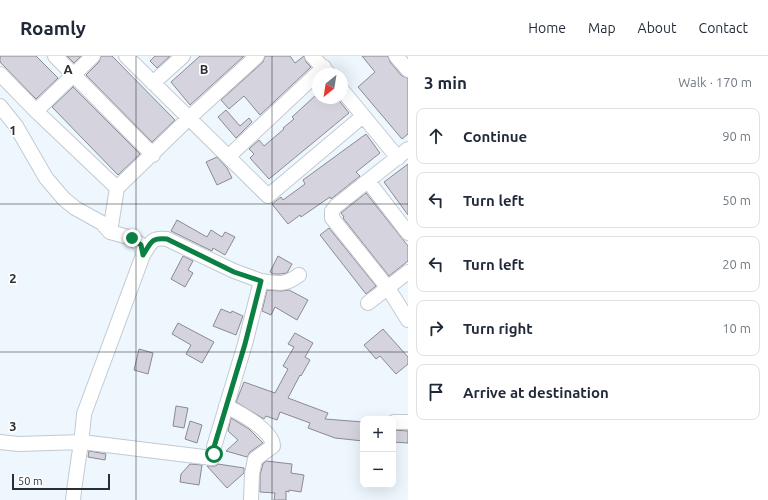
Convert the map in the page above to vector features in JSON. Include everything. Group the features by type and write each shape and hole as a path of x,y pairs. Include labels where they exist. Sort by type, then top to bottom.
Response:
{"street":[{"path":"55,56 153,155"},
{"path":"36,111 93,56"},
{"path":"126,56 268,196 363,116"},
{"path":"153,83 183,56"},
{"path":"110,232 117,188 153,155 189,118 257,56"},
{"path":"396,56 408,70"},
{"path":"229,156 319,62"},
{"path":"0,74 36,111 117,188"},
{"path":"348,97 363,116 405,154 336,206 332,211 332,218 388,288 408,320"},
{"path":"0,106 16,126 46,178 64,199 75,208 102,223 110,232 132,238 141,245 143,255"},
{"path":"368,181 408,233"},
{"path":"73,500 76,470 82,442 84,414 143,255 152,240 159,238 167,239 234,272 261,281 285,283 291,281 299,275"},
{"path":"368,303 408,272"},
{"path":"0,442 18,444 82,442 212,458 245,344 261,281"},
{"path":"226,406 255,423 273,442 273,446 255,459 252,474 251,500"},
{"path":"396,422 408,422"}],"building":[{"path":"0,56 36,56 58,78 36,99 0,62"},
{"path":"67,56 81,56 74,63"},
{"path":"101,56 112,56 175,120 152,142 86,75 99,62"},
{"path":"155,56 170,56 157,68 150,61"},
{"path":"200,56 244,56 190,105 171,82"},
{"path":"265,56 290,56 295,63 304,56 306,62 311,67 260,115 244,96 229,109 221,100 263,62"},
{"path":"362,56 388,56 390,62 402,76 408,78 408,134 402,139 358,87 375,72"},
{"path":"73,87 140,154 118,175 52,107"},
{"path":"312,99 312,104 342,104 349,113 269,179 250,158 254,154 249,149 259,140 264,146 294,119 292,117"},
{"path":"226,110 240,126 249,118 252,122 236,138 218,117"},
{"path":"366,134 380,153 356,172 360,176 331,199 330,197 288,224 272,204 281,197 283,200 305,184 303,180"},
{"path":"217,157 227,168 232,178 217,185 206,162"},
{"path":"408,164 408,215 384,182"},
{"path":"366,193 408,246 408,261 389,276 343,218 344,217 341,213"},
{"path":"177,220 207,237 211,230 222,237 225,232 235,237 225,255 213,248 212,251 171,231"},
{"path":"329,228 376,286 366,294 320,235"},
{"path":"183,256 193,261 188,270 193,273 185,287 171,279"},
{"path":"278,256 292,264 287,273 273,274 270,272"},
{"path":"267,290 289,290 308,300 297,320 275,307 271,315 262,311"},
{"path":"221,309 231,313 232,311 243,316 236,335 213,326"},
{"path":"178,323 214,342 202,363 186,354 191,345 172,334"},
{"path":"383,329 408,357 408,364 396,374 380,356 376,359 364,345"},
{"path":"295,333 313,343 305,357 310,360 288,398 328,413 325,419 360,422 360,441 335,438 308,428 310,423 280,412 277,420 266,416 264,419 236,402 244,382 275,393 288,369 283,366 294,347 288,344"},
{"path":"139,349 153,353 148,374 134,370"},
{"path":"176,406 188,408 184,428 173,426"},
{"path":"231,418 249,429 263,443 250,452 247,457 226,451 238,440 228,431"},
{"path":"190,421 202,425 197,443 185,439"},
{"path":"396,430 408,431 408,443 396,442"},
{"path":"89,451 106,454 105,460 88,457"},
{"path":"266,461 292,464 291,473 304,475 301,492 289,490 289,492 286,491 286,500 274,500 275,493 260,492 260,475 263,464"},
{"path":"190,464 202,465 199,485 180,482 181,474"},
{"path":"218,464 244,468 244,473 227,488 207,466 216,466"}],"route":[{"path":"132,238 141,245 143,255 152,240 159,238 167,239 234,272 261,281 256,294 254,312 245,344 214,447 214,454"}]}
